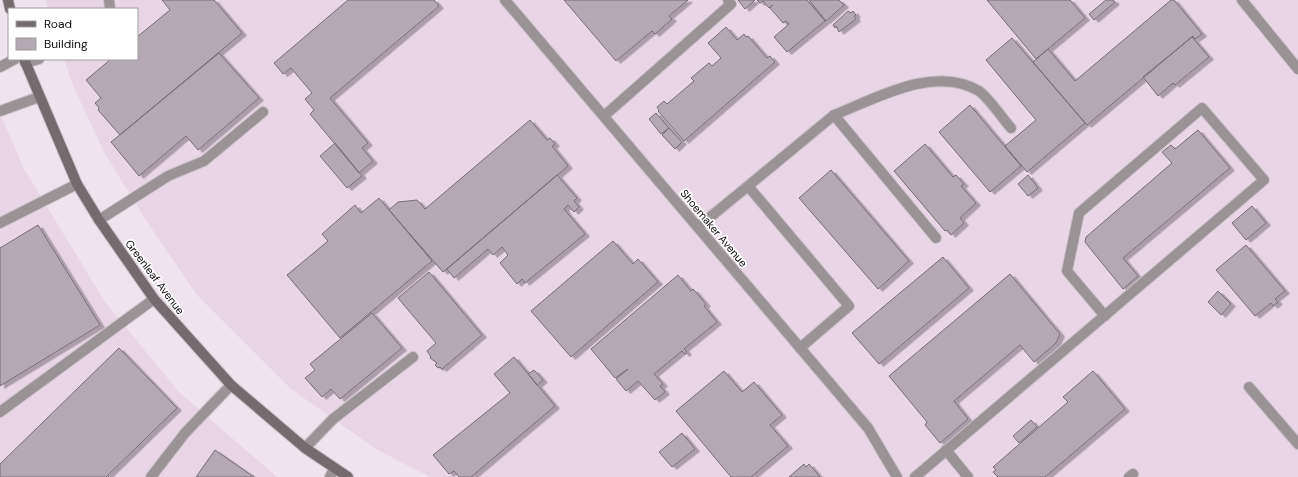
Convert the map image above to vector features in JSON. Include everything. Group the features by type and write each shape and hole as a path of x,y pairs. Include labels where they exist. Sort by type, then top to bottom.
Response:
{"main road":[{"name":"Greenleaf Avenue","path":"24,61 77,184 98,220 154,299 231,385 306,448 332,473 348,477"}],"street":[{"name":"Shoemaker Avenue","path":"505,0 868,428 897,477"},
{"path":"604,116 731,4 728,0"},
{"path":"1242,0 1298,69"},
{"path":"0,67 13,60"},
{"path":"698,227 834,115 911,85 947,81 964,85 980,92 1011,128"},
{"path":"0,111 39,98"},
{"path":"915,477 1105,316 1264,180 1202,108 1079,213 1067,271 1105,316"},
{"path":"98,220 168,176 204,161 263,112"},
{"path":"834,115 936,238"},
{"path":"0,223 77,184"},
{"path":"748,186 849,306 800,348"},
{"path":"0,412 154,299"},
{"path":"306,448 333,419 413,357"},
{"path":"151,477 185,433 231,385"},
{"path":"1249,387 1298,444"},
{"path":"946,450 968,477"}],"shaded area":[{"path":"46,0 1298,0 1298,477 430,477 376,449 291,389 197,295 147,222 104,152 74,88 64,60 138,60 138,8 48,8"},
{"path":"0,114 24,169 105,302 179,392 277,477 0,477"}],"building":[{"path":"162,0 214,0 242,33 120,135 98,110 99,108 95,103 101,98 86,80 110,60 138,60 138,36 170,10"},
{"path":"348,0 434,0 439,6 330,98 368,143 362,148 373,161 359,173 310,114 314,110 305,99 312,93 291,68 283,74 274,63"},
{"path":"564,0 688,0 669,16 672,19 655,34 652,31 616,61"},
{"path":"738,0 755,0 745,9"},
{"path":"757,0 807,0 825,21 787,52 774,37 789,24 786,21 783,23 770,8 773,5 769,8 763,1 760,3"},
{"path":"809,0 839,0 844,5 826,21"},
{"path":"987,0 1070,0 1085,18 1036,59"},
{"path":"1106,0 1113,0 1115,2 1094,20 1089,14"},
{"path":"1171,0 1174,0 1202,34 1195,39 1193,36 1087,125 1033,62 1048,49 1075,81"},
{"path":"848,11 851,13 853,11 856,15 854,16 856,19 839,32 836,26 835,28 833,25"},
{"path":"726,27 737,40 744,34 746,37 748,36 767,58 770,56 775,62 684,141 658,111 659,110 657,107 664,101 667,104 694,81 691,78 709,63 712,66 721,58 708,43"},
{"path":"1192,37 1209,57 1175,85 1173,83 1158,96 1143,77"},
{"path":"1012,38 1085,123 1027,172 1005,146 1036,120 986,60"},
{"path":"219,53 259,98 198,150 186,136 139,176 111,142"},
{"path":"970,105 1021,166 990,192 939,132"},
{"path":"656,113 669,128 661,134 649,119"},
{"path":"530,120 547,140 550,138 555,144 552,146 568,166 443,272 389,210 398,202 417,200 425,209"},
{"path":"669,128 682,142 675,149 662,135"},
{"path":"1198,130 1230,168 1123,258 1138,276 1123,289 1085,242 1086,237 1172,163 1162,152 1171,145 1175,149"},
{"path":"335,143 362,176 347,188 320,156"},
{"path":"925,144 953,177 956,175 964,184 961,186 976,203 960,218 964,223 951,235 947,230 945,231 894,171"},
{"path":"831,170 909,261 878,289 799,198"},
{"path":"557,175 577,198 574,201 579,207 574,212 568,205 564,209 585,234 525,283 522,279 517,284 500,263 508,255 502,247 493,255 488,249 454,278 447,269"},
{"path":"1028,175 1038,188 1028,196 1018,184"},
{"path":"379,198 432,261 340,338 287,275 328,241 322,234 355,205 361,213"},
{"path":"1252,206 1266,223 1246,240 1232,223"},
{"path":"38,225 100,325 0,386 0,248"},
{"path":"613,241 633,264 638,259 658,282 571,357 531,311"},
{"path":"1246,245 1285,291 1275,299 1278,302 1273,306 1271,303 1255,316 1216,270"},
{"path":"943,257 969,288 879,364 852,333"},
{"path":"429,272 482,335 442,369 435,365 437,363 430,358 431,357 427,351 436,343 398,298"},
{"path":"1010,274 1060,334 1056,343 1034,362 1020,345 954,401 968,419 940,443 925,425 927,422 889,376"},
{"path":"678,275 691,291 693,289 706,304 704,306 717,322 684,349 687,352 685,354 682,351 654,374 663,384 660,386 665,392 655,400 638,381 626,391 616,379 628,369 615,378 591,349"},
{"path":"1218,291 1231,304 1221,315 1208,302"},
{"path":"372,313 402,348 340,399 331,389 322,397 305,378 315,370 310,364"},
{"path":"119,348 177,408 106,477 0,477 0,464"},
{"path":"514,357 555,406 471,477 459,477 454,471 449,474 433,455 510,393 494,374"},
{"path":"534,370 543,380 537,385 528,374"},
{"path":"724,371 742,392 754,382 782,415 770,425 788,446 751,477 731,477 676,411"},
{"path":"1093,371 1125,409 1045,477 998,477 993,472 996,470 993,467 1068,402 1063,397"},
{"path":"1031,420 1037,427 1019,443 1013,436"},
{"path":"682,433 695,449 672,467 659,452"},
{"path":"215,450 254,477 196,477"},
{"path":"804,464 806,467 809,464 820,477 789,477"}]}
